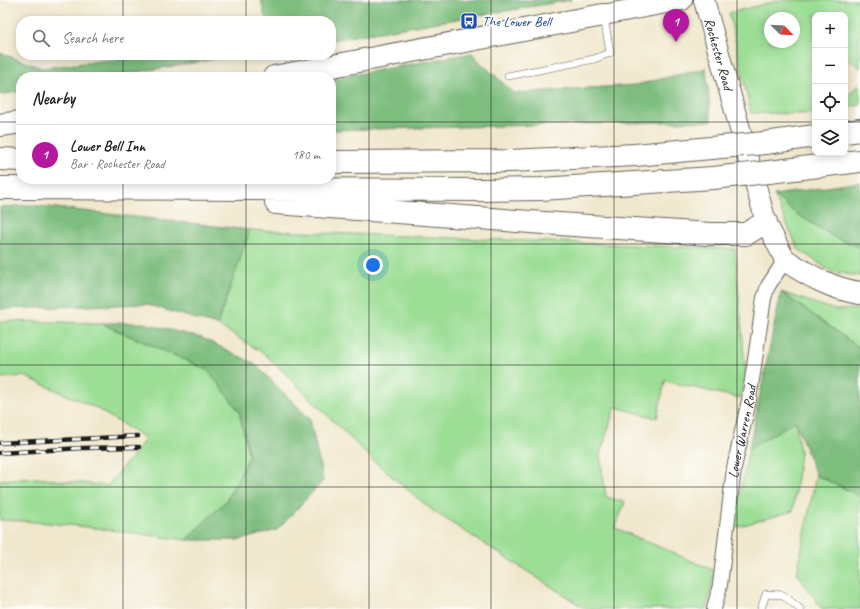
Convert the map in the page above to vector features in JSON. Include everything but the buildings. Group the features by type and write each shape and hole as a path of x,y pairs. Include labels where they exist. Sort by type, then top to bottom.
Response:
{"highway":[{"path":"301,72 603,15"},
{"path":"0,125 16,123"},
{"path":"848,132 860,130"},
{"path":"336,162 510,161 628,155 765,143 812,136"},
{"path":"0,159 16,160"},
{"path":"0,188 220,190 541,189 713,178 860,161"},
{"path":"0,196 101,189"},
{"path":"220,190 256,202 709,234 746,234 766,222"},
{"path":"785,260 808,275 829,285 850,291 860,292"}],"street":[{"path":"603,15 682,0"},
{"name":"Rochester Road","path":"704,0 766,222 785,260"},
{"name":"Lower Warren Road","path":"714,609 720,585 734,468 750,400 764,298 768,286 785,260"}],"lane":[{"path":"508,76 594,59 610,53 603,15"},
{"path":"761,609 766,594 783,595 800,609"}],"green space":[{"path":"261,0 571,0 336,39 336,16 265,16"},
{"path":"781,0 860,0 860,68 850,60 848,62 848,12 812,12 812,113 751,113 729,13"},
{"path":"0,53 16,60 42,68 109,60 210,60 137,72 16,72 16,92 0,95"},
{"path":"472,53 514,93 636,85 706,68 711,121 336,130 336,78"},
{"path":"858,85 860,87 860,105 848,107 848,96"},
{"path":"860,182 860,247 836,238 794,212 774,195"},
{"path":"774,195 794,212 836,238 860,247 860,276 832,272 798,249"},
{"path":"30,205 250,230 217,325 145,304 0,309 0,207"},
{"path":"250,230 735,249 746,378 739,398 665,381 657,418 615,407 600,455 606,497 625,502 615,528 715,571 707,609 586,609 433,511 375,462 265,354 217,325"},
{"path":"781,292 835,310 860,309 860,348"},
{"path":"781,292 860,348 860,496 816,475 795,421 749,449"},
{"path":"0,321 100,323 208,370 239,411 249,457 226,501 186,540 70,525 0,520 0,480 36,478 107,486 145,440 142,436 94,407 24,376 0,378"},
{"path":"100,323 143,323 202,338 255,364 310,419 323,481 277,530 240,540 186,540 226,501 249,457 239,411 208,370"},
{"path":"795,420 800,452 793,511 733,528 749,449"},
{"path":"816,475 860,496 860,609 822,609 797,574"}],"railway":[{"path":"0,443 138,436"},
{"path":"0,453 82,448 139,447"}],"place":[{"name":"The Lower Bell","path":"469,21"},
{"name":"Lower Bell Inn","path":"676,42"}]}
